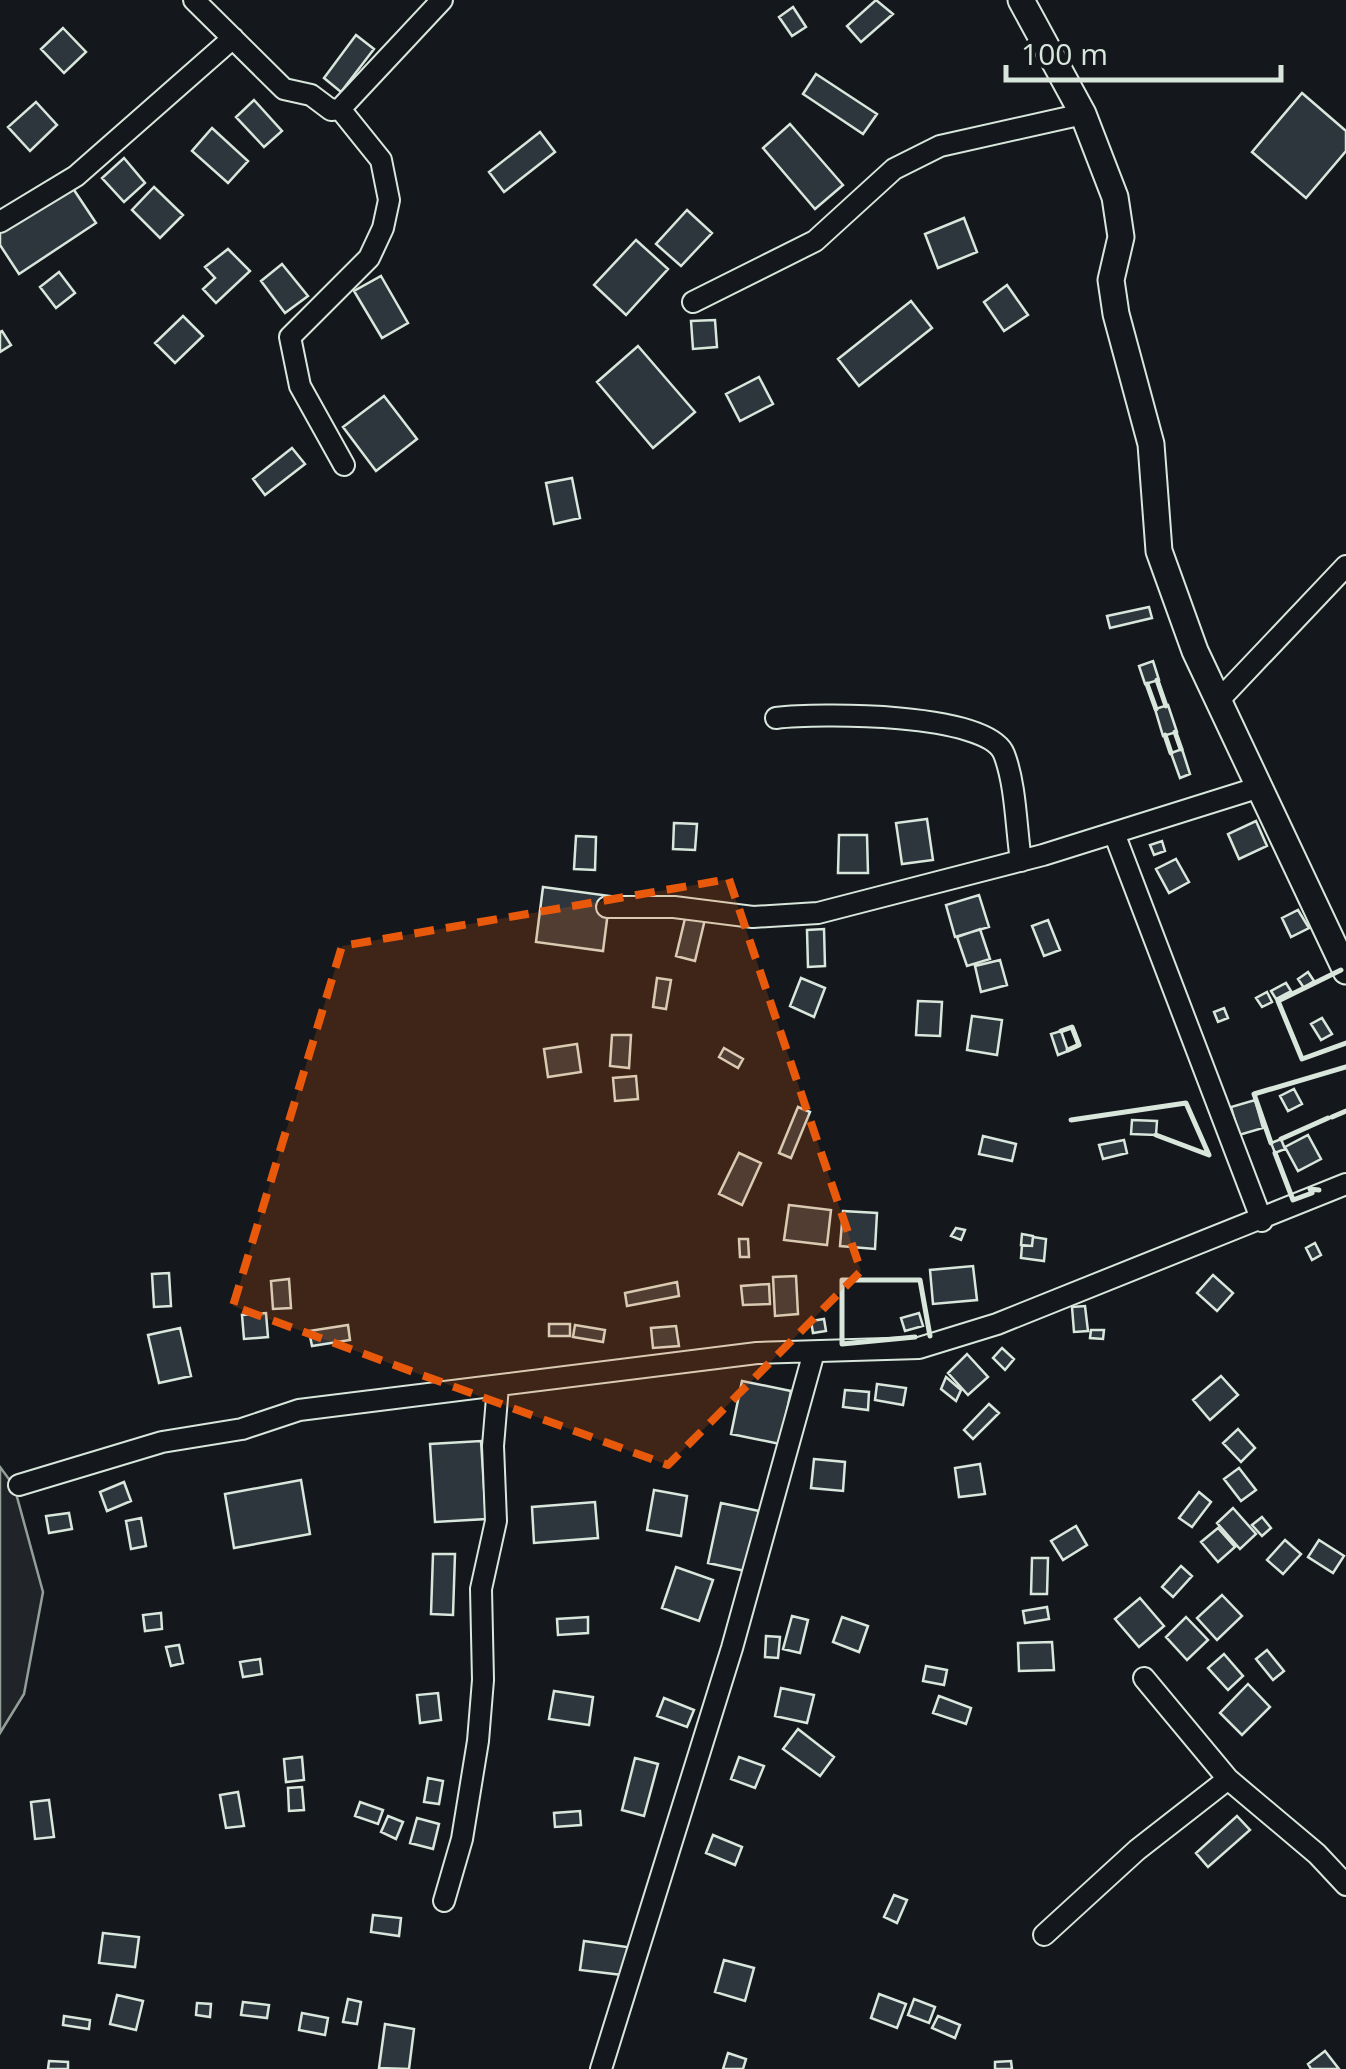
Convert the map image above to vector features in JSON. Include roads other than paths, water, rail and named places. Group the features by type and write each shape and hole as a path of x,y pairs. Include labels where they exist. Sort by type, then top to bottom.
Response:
{"main road":[{"path":"1027,2 1083,114 1121,224 1112,280 1116,314 1151,444 1159,551 1195,651 1346,971"}],"street":[{"path":"194,0 290,92 310,95 331,110 340,109 442,0"},
{"path":"0,222 76,176 232,38"},
{"path":"340,109 384,170 389,200 383,228 369,258 348,282 295,328 290,348 300,386 344,465"},
{"path":"693,302 815,241 894,169 940,146 1083,114"},
{"path":"1220,700 1346,566"},
{"path":"776,718 840,713 981,731 1004,752 1021,861"},
{"path":"607,907 674,906 784,918 1021,861 1260,788"},
{"path":"1114,833 1262,1221"},
{"path":"18,1484 162,1442 242,1429 299,1410 435,1390 498,1386 757,1353 919,1348 997,1324 1262,1221 1346,1184"},
{"path":"602,2069 732,1648 814,1352"},
{"path":"444,1900 462,1839 478,1741 483,1680 481,1589 496,1521 493,1446 498,1386"},
{"path":"1144,1678 1228,1779 1317,1854 1346,1885"},
{"path":"1044,1935 1138,1850 1228,1779"}]}
